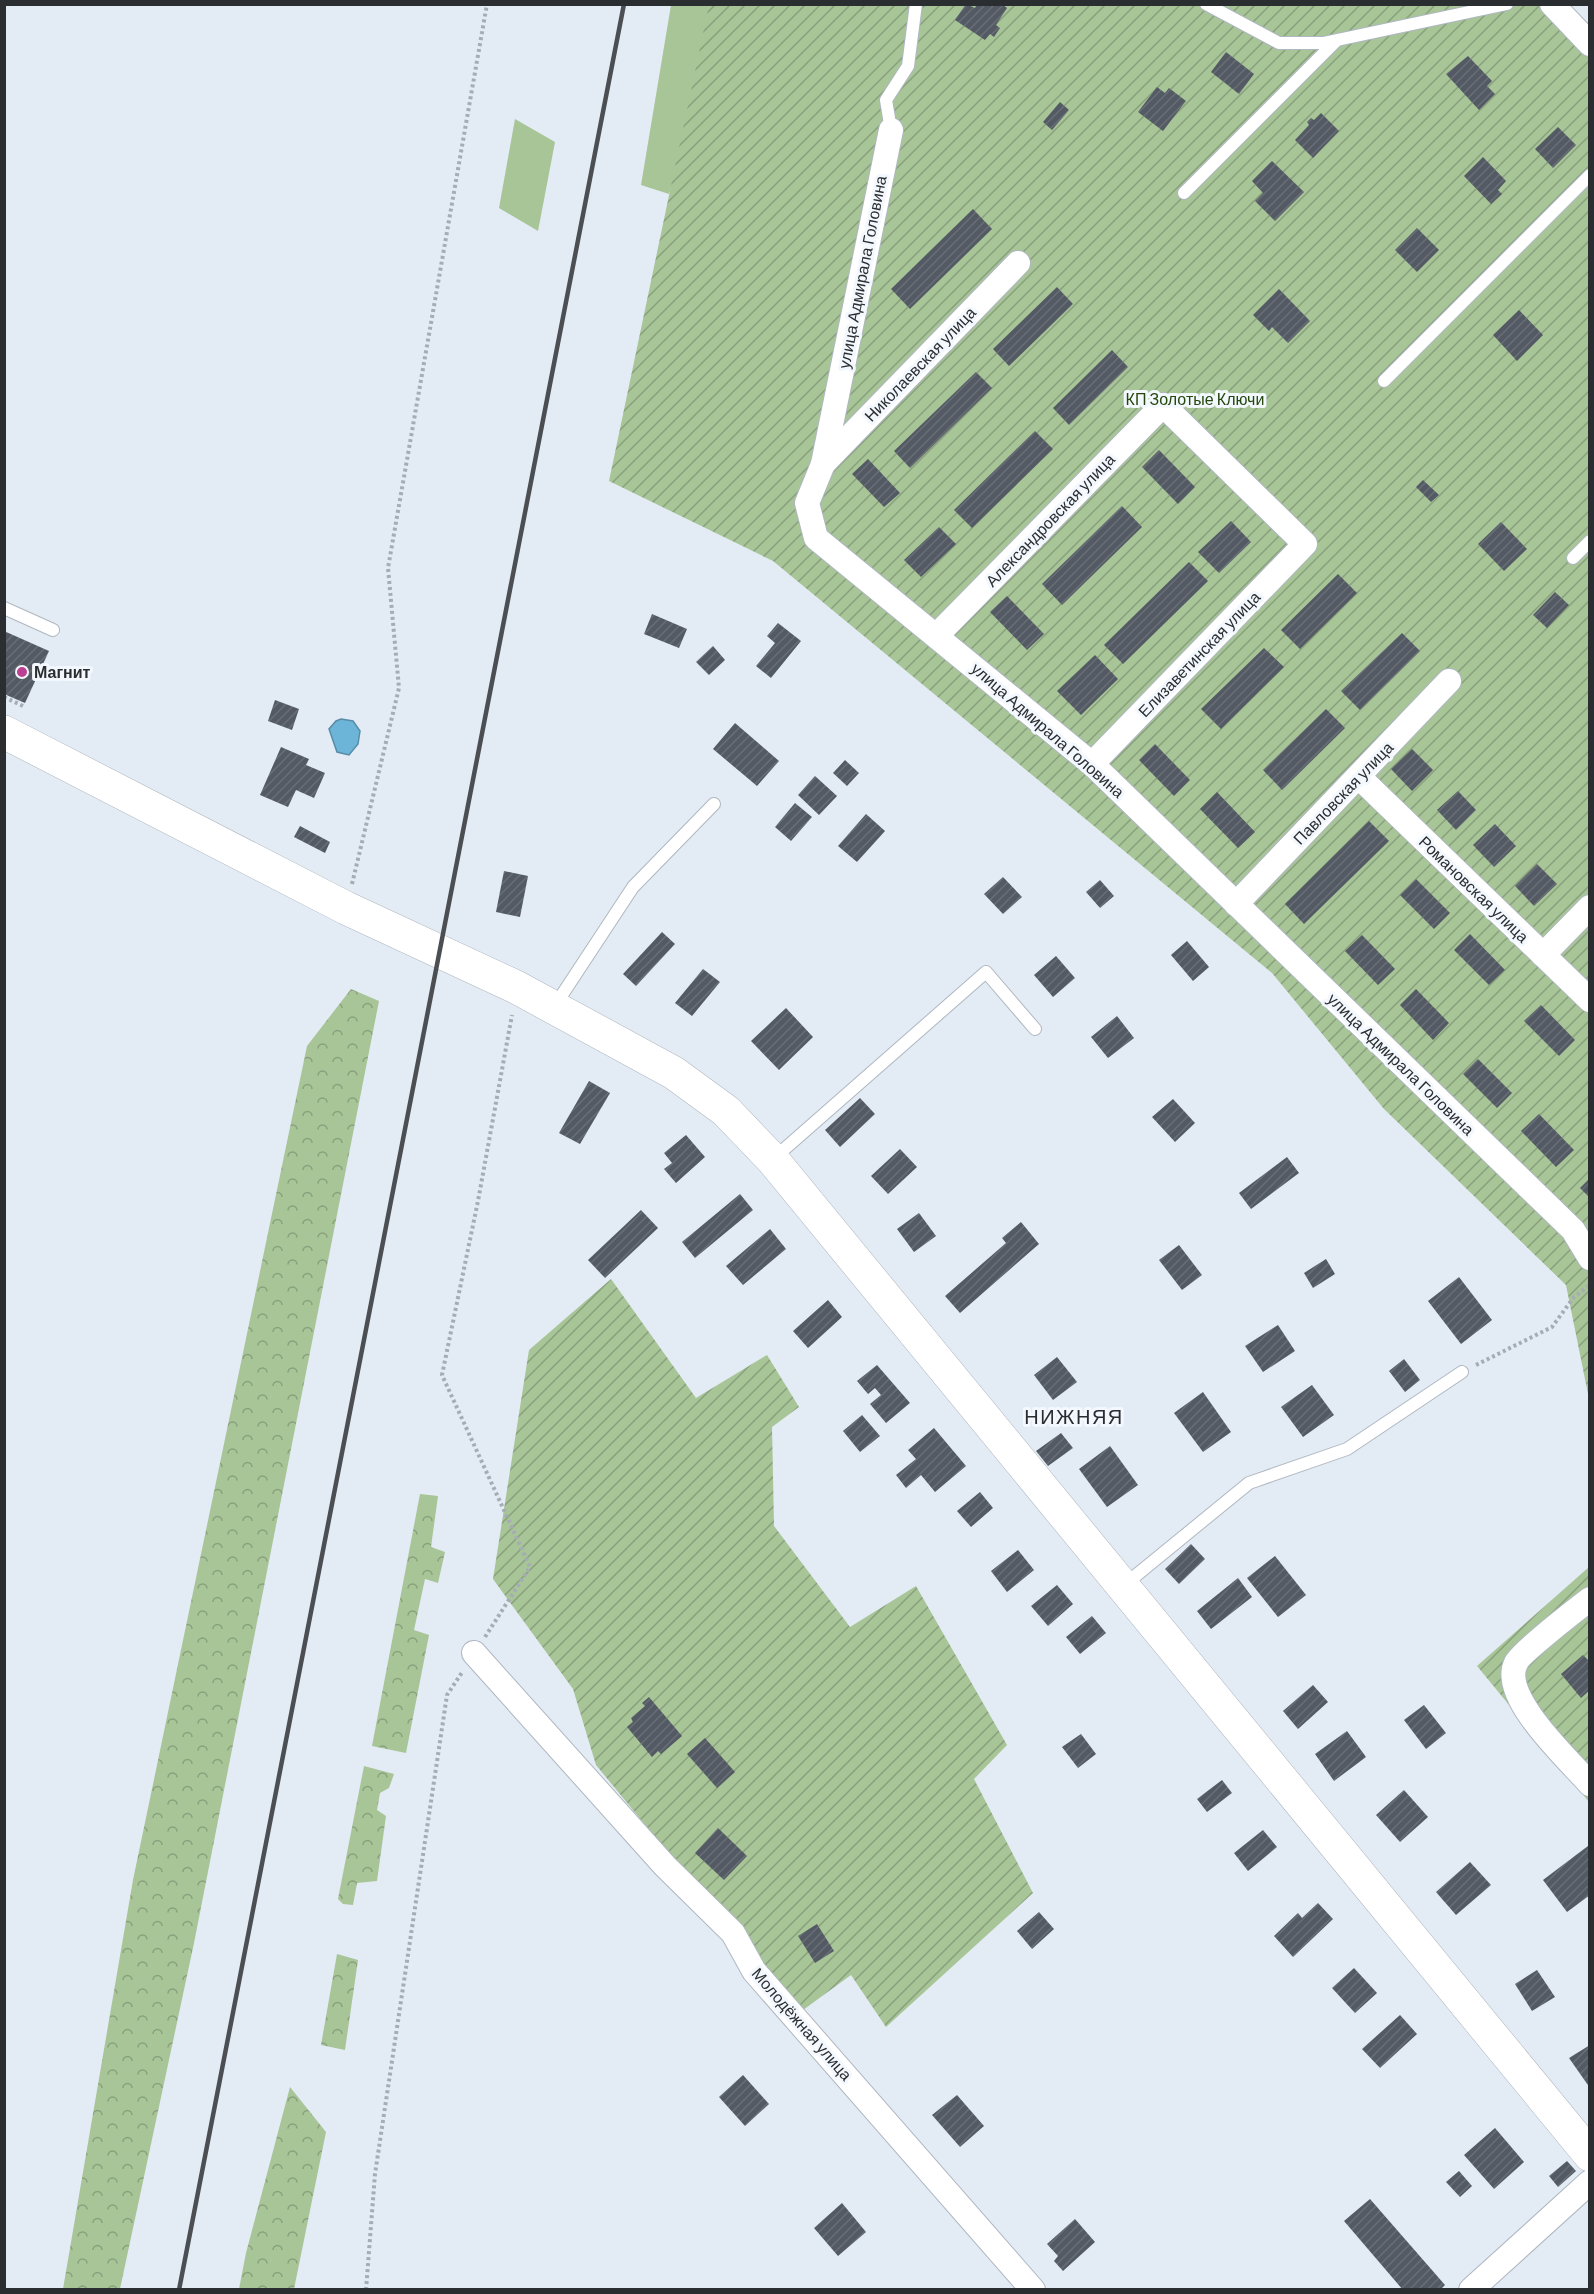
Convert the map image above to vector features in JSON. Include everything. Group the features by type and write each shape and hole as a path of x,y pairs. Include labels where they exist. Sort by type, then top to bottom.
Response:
{"street":[{"path":"1552,4 1590,44"},
{"name":"улица Адмирала Головина","path":"891,130 823,464 807,503 816,538 1092,764 1573,1230 1590,1257"},
{"name":"Николаевская улица","path":"823,464 1018,263"},
{"name":"Елизаветинская улица","path":"1092,764 1305,544 1162,405"},
{"name":"Александровская улица","path":"937,635 1162,405"},
{"name":"Павловская улица","path":"1236,904 1449,681"},
{"path":"14,719 346,908 516,987 674,1073 726,1111 772,1159 1121,1587 1495,2037 1590,2155"},
{"name":"Романовская улица","path":"1359,777 1590,1000"},
{"path":"1543,955 1590,908"},
{"path":"1590,1599 1516,1662 1512,1683 1520,1702 1590,1784"},
{"name":"Молодёжная улица","path":"474,1653 665,1866 733,1933 754,1971 1033,2289"},
{"path":"1471,2289 1590,2182"}],"lane":[{"path":"891,130 886,100 908,66 916,4"},
{"path":"1206,4 1279,43 1336,40 1507,4"},
{"path":"1184,193 1336,40"},
{"path":"1384,381 1590,175"},
{"path":"1573,558 1590,541"},
{"path":"4,608 53,630"},
{"path":"554,1008 633,887 714,804"},
{"path":"772,1159 986,972 1035,1029"},
{"path":"1121,1587 1249,1483 1347,1449 1462,1372"}],"path":[{"path":"346,908 399,688 388,568 487,4"},
{"path":"4,697 14,719"},
{"path":"366,2289 375,2175 447,1695 530,1567 442,1376 478,1202 510,1026"},
{"path":"1462,1372 1552,1327 1574,1297 1590,1285"}],"green space":[{"path":"671,5 713,5 692,126 669,194 641,185"},
{"name":"КП Золотые Ключи","path":"709,5 1542,5 1590,59 1589,1399 1566,1285 1384,1109 1272,973 773,561 609,481"},
{"path":"515,119 555,142 538,231 499,208"},
{"path":"351,989 379,1001 194,1943 120,2289 63,2289 133,1880 307,1046"},
{"path":"611,1279 696,1398 767,1355 799,1407 772,1427 774,1526 850,1627 916,1586 1007,1745 974,1779 1033,1893 886,2027 851,1975 803,2010 683,1871 596,1765 573,1689 493,1579 529,1350"},
{"path":"420,1494 438,1496 431,1547 445,1552 438,1583 425,1579 414,1630 429,1635 406,1753 372,1746"},
{"path":"1589,1567 1589,1802 1477,1666"},
{"path":"364,1766 394,1774 389,1788 380,1793 377,1810 386,1816 377,1881 357,1883 353,1905 343,1904 338,1899"},
{"path":"337,1954 358,1960 345,2050 321,2045"},
{"path":"290,2087 326,2132 294,2289 239,2289 246,2253"}],"water":[{"path":"341,719 353,721 360,731 358,744 349,755 337,752 329,729"}],"building":[{"path":"966,4 975,8 977,4 1002,4 1007,8 996,25 1000,28 994,37 990,34 985,40 955,20"},
{"path":"1226,52 1254,74 1239,94 1211,72"},
{"path":"1468,56 1492,81 1487,86 1495,94 1479,110 1446,74"},
{"path":"1157,87 1165,93 1169,88 1186,101 1163,131 1138,112"},
{"path":"1060,102 1069,110 1052,130 1043,122"},
{"path":"1321,113 1339,131 1313,158 1295,140 1309,125 1307,122 1311,118 1314,120"},
{"path":"1558,127 1576,145 1553,168 1535,149"},
{"path":"1483,157 1506,181 1498,190 1502,194 1491,204 1464,176"},
{"path":"1272,161 1304,192 1275,221 1255,201 1263,193 1252,181"},
{"path":"973,209 992,229 910,309 891,289"},
{"path":"1417,228 1439,250 1417,272 1395,250"},
{"path":"1057,287 1073,304 1009,366 993,349"},
{"path":"1279,289 1310,321 1288,343 1272,327 1269,331 1253,315"},
{"path":"1519,310 1543,335 1517,361 1493,335"},
{"path":"1112,350 1128,367 1069,425 1053,408"},
{"path":"976,372 992,388 910,468 894,451"},
{"path":"1035,431 1053,449 972,528 954,510"},
{"path":"1159,450 1195,487 1178,504 1142,467"},
{"path":"868,459 900,493 884,507 852,474"},
{"path":"1423,480 1439,495 1431,502 1416,487"},
{"path":"1122,506 1142,527 1062,605 1042,584"},
{"path":"1231,521 1251,542 1219,573 1198,552"},
{"path":"1501,522 1527,549 1504,571 1478,544"},
{"path":"939,527 956,544 921,577 904,560"},
{"path":"1189,562 1208,581 1123,664 1104,645"},
{"path":"1338,574 1357,593 1300,649 1281,630"},
{"path":"1555,592 1569,605 1547,628 1533,615"},
{"path":"1007,596 1044,634 1027,650 990,612"},
{"path":"652,614 687,629 679,648 644,634"},
{"path":"778,623 801,641 771,678 756,666 775,643 767,636"},
{"name":"Магнит","path":"4,631 49,651 25,703 4,694"},
{"path":"1402,633 1420,651 1360,710 1341,691"},
{"path":"713,646 725,660 709,675 696,662"},
{"path":"1264,648 1284,667 1221,729 1201,709"},
{"path":"1095,655 1118,679 1081,715 1057,691"},
{"path":"275,700 299,709 292,730 268,721"},
{"path":"1326,709 1345,728 1282,790 1263,770"},
{"path":"735,723 779,761 757,786 713,749"},
{"path":"1155,744 1190,780 1174,796 1139,760"},
{"path":"281,747 309,759 306,765 325,773 314,798 296,790 288,807 260,795"},
{"path":"1412,749 1433,770 1412,791 1391,769"},
{"path":"845,760 859,773 847,786 833,773"},
{"path":"815,776 837,796 819,815 798,795"},
{"path":"1458,791 1476,810 1456,830 1437,810"},
{"path":"1217,792 1255,832 1238,848 1200,809"},
{"path":"795,803 812,817 791,841 775,827"},
{"path":"866,814 885,831 857,862 838,846"},
{"path":"1369,821 1389,841 1304,924 1285,904"},
{"path":"1495,824 1516,846 1494,867 1473,845"},
{"path":"300,826 330,842 325,853 294,837"},
{"path":"1537,864 1557,884 1534,906 1515,886"},
{"path":"504,871 528,876 520,917 496,912"},
{"path":"1003,877 1022,897 1003,914 984,894"},
{"path":"1416,879 1450,913 1434,929 1400,895"},
{"path":"1100,880 1114,896 1100,908 1086,892"},
{"path":"662,932 675,944 636,986 623,974"},
{"path":"1470,934 1505,970 1489,985 1454,950"},
{"path":"1362,935 1395,969 1378,985 1345,951"},
{"path":"1187,941 1209,967 1193,981 1171,955"},
{"path":"1056,956 1075,978 1053,997 1034,975"},
{"path":"703,969 720,982 692,1016 675,1003"},
{"path":"1416,989 1449,1023 1433,1040 1400,1005"},
{"path":"1541,1005 1575,1040 1559,1056 1524,1021"},
{"path":"786,1008 813,1037 779,1070 751,1041"},
{"path":"1117,1016 1134,1038 1108,1058 1091,1037"},
{"path":"1478,1059 1512,1093 1497,1108 1463,1074"},
{"path":"589,1081 610,1093 580,1144 559,1133"},
{"path":"860,1098 875,1114 840,1147 825,1130"},
{"path":"1173,1099 1195,1123 1175,1142 1152,1117"},
{"path":"1539,1114 1574,1150 1556,1167 1521,1131"},
{"path":"686,1135 705,1157 676,1183 664,1169 672,1163 664,1153"},
{"path":"900,1149 917,1167 888,1194 871,1176"},
{"path":"1287,1157 1299,1173 1251,1209 1239,1193"},
{"path":"1590,1178 1590,1198 1580,1188"},
{"path":"740,1194 753,1210 695,1258 682,1242"},
{"path":"641,1210 658,1228 605,1278 588,1260"},
{"path":"919,1213 936,1236 914,1252 897,1229"},
{"path":"1021,1222 1039,1244 960,1313 945,1296 1006,1243 1002,1238"},
{"path":"770,1229 786,1249 743,1285 726,1266"},
{"path":"1179,1245 1202,1275 1182,1290 1159,1260"},
{"path":"1326,1259 1335,1274 1313,1288 1304,1273"},
{"path":"1459,1277 1492,1320 1461,1344 1428,1301"},
{"path":"828,1300 842,1317 808,1348 793,1331"},
{"path":"1278,1325 1295,1351 1263,1372 1245,1346"},
{"path":"1057,1357 1077,1382 1053,1400 1034,1375"},
{"path":"1404,1359 1420,1380 1405,1392 1389,1371"},
{"path":"877,1365 910,1403 886,1423 870,1404 881,1395 875,1388 868,1394 857,1381"},
{"path":"1312,1385 1334,1415 1303,1437 1281,1407"},
{"path":"1203,1392 1231,1432 1203,1452 1174,1413"},
{"path":"862,1415 880,1436 860,1452 843,1431"},
{"path":"934,1428 966,1466 935,1492 921,1475 906,1488 896,1475 916,1459 908,1450"},
{"path":"1061,1433 1073,1448 1048,1466 1036,1451"},
{"path":"1110,1446 1138,1485 1107,1507 1079,1469"},
{"path":"980,1492 993,1508 971,1527 957,1511"},
{"path":"1191,1544 1205,1559 1179,1584 1165,1569"},
{"path":"1018,1550 1034,1570 1007,1592 991,1571"},
{"path":"1275,1556 1306,1595 1278,1617 1247,1578"},
{"path":"1238,1578 1252,1597 1211,1629 1197,1611"},
{"path":"1057,1585 1073,1604 1048,1626 1031,1606"},
{"path":"1092,1616 1106,1633 1080,1654 1066,1637"},
{"path":"1583,1655 1590,1662 1590,1690 1581,1698 1561,1674"},
{"path":"1313,1685 1328,1702 1298,1729 1283,1711"},
{"path":"649,1697 682,1736 661,1754 658,1751 652,1757 627,1727 633,1722 631,1718 645,1706 642,1703"},
{"path":"1424,1705 1446,1733 1426,1749 1404,1720"},
{"path":"1347,1731 1366,1757 1334,1781 1315,1754"},
{"path":"1081,1734 1096,1754 1078,1768 1062,1747"},
{"path":"705,1738 735,1772 717,1788 687,1754"},
{"path":"1222,1780 1232,1793 1207,1812 1197,1799"},
{"path":"1404,1790 1428,1817 1400,1842 1376,1815"},
{"path":"718,1828 747,1856 724,1880 695,1853"},
{"path":"1263,1830 1277,1847 1248,1871 1234,1853"},
{"path":"1588,1846 1590,1895 1567,1912 1543,1880"},
{"path":"1470,1862 1491,1885 1456,1915 1436,1892"},
{"path":"1318,1903 1333,1919 1293,1957 1274,1936 1298,1913 1302,1918"},
{"path":"1039,1912 1054,1929 1032,1949 1017,1931"},
{"path":"817,1924 834,1951 815,1963 798,1936"},
{"path":"1354,1968 1377,1993 1355,2013 1332,1988"},
{"path":"1537,1970 1555,1997 1532,2011 1515,1984"},
{"path":"1400,2015 1417,2034 1380,2068 1362,2049"},
{"path":"1590,2045 1590,2088 1569,2058"},
{"path":"743,2075 769,2104 745,2126 719,2097"},
{"path":"957,2095 984,2126 960,2147 932,2115"},
{"path":"1495,2128 1524,2162 1494,2189 1464,2155"},
{"path":"1567,2161 1576,2171 1558,2187 1549,2176"},
{"path":"1459,2171 1472,2186 1460,2197 1446,2182"},
{"path":"1370,2199 1445,2285 1440,2290 1403,2290 1344,2221"},
{"path":"842,2203 866,2232 838,2256 814,2228"},
{"path":"1075,2219 1095,2242 1063,2271 1054,2261 1058,2256 1047,2244"}],"railway":[{"path":"179,2290 624,4"}],"place":[{"name":"Магнит","path":"22,672"}],"district":[{"name":"НИЖНЯЯ","path":"1074,1417"}]}
